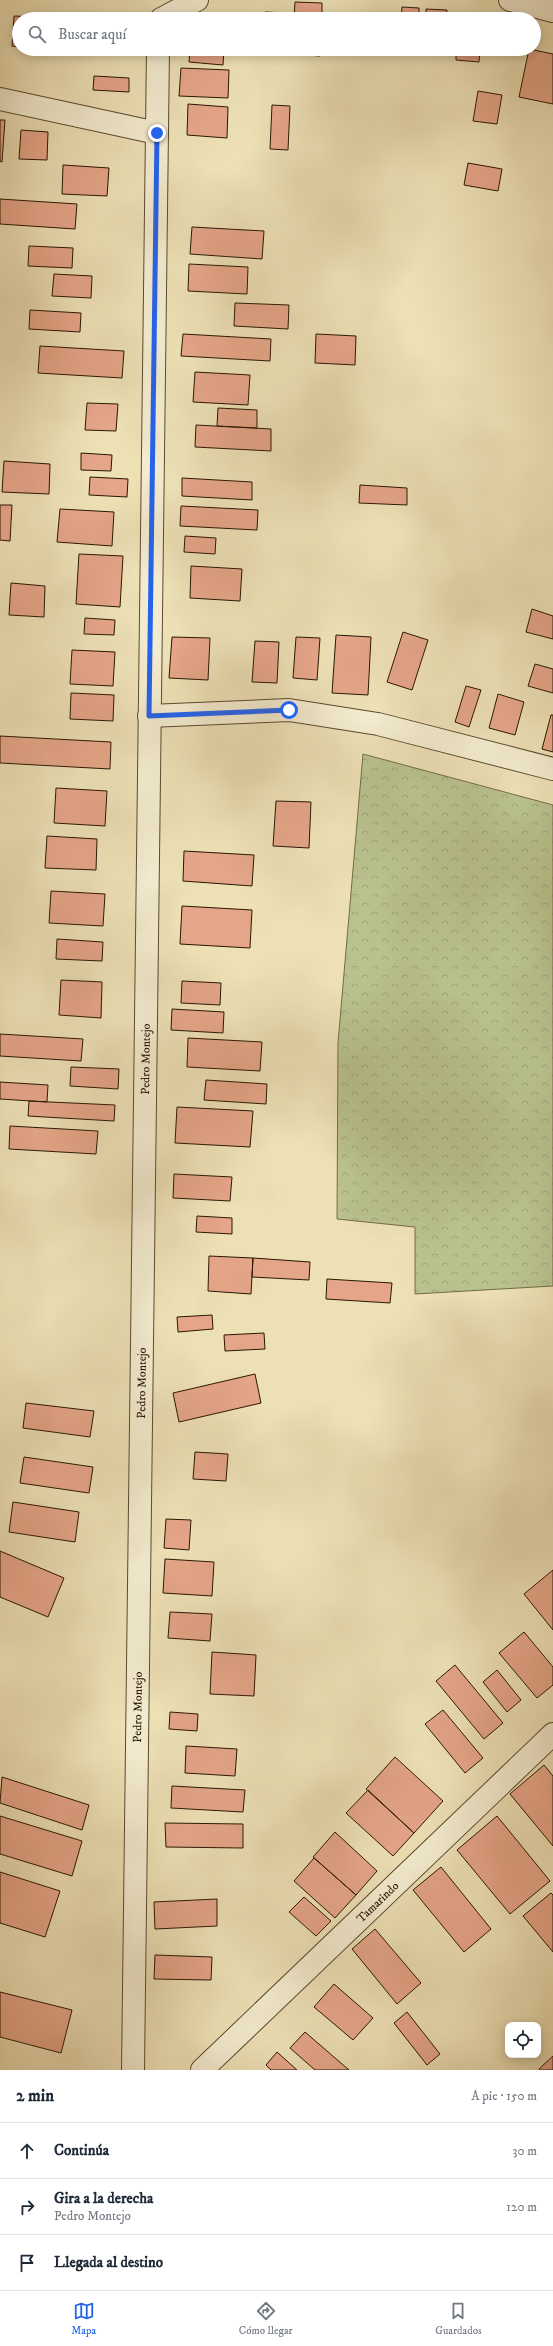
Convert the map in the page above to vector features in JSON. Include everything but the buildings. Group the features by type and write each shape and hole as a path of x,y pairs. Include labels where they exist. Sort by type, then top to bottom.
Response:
{"street":[{"path":"158,0 159,12"},
{"path":"173,12 197,0"},
{"path":"510,0 553,11"},
{"name":"Pedro Montejo","path":"133,2070 158,56"},
{"path":"0,99 157,133"},
{"path":"149,716 289,710 378,724 553,769"},
{"name":"Tamarindo","path":"202,2070 553,1734"}],"green space":[{"path":"363,754 553,805 553,1286 415,1294 415,1227 337,1219 338,1043"}],"route":[{"path":"157,133 149,716 289,710"}]}
